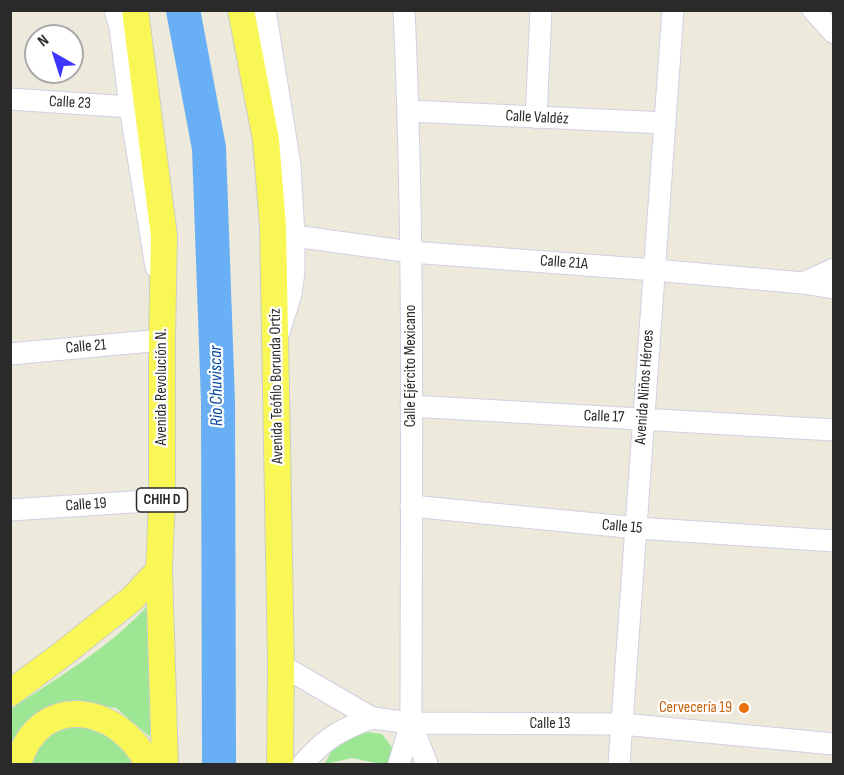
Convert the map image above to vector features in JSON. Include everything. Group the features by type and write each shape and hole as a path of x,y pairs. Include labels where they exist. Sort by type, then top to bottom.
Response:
{"main road":[{"name":"Avenida Revolución N.","path":"135,10 164,236 162,500 159,570 165,765"},
{"name":"Avenida Teófilo Borunda Ortiz","path":"241,10 266,140 273,226 276,310 280,765"},
{"path":"10,693 132,599 159,570"},
{"path":"18,765 22,749 31,736 45,723 62,716 80,713 100,718 118,727 131,739 148,765"}],"street":[{"path":"115,10 120,27 146,217 162,294"},
{"path":"265,10 290,165 294,236 294,272 291,294 276,342"},
{"name":"Calle Ejército Mexicano","path":"404,10 409,111 411,252 411,723"},
{"path":"536,118 541,10"},
{"name":"Avenida Niños Héroes","path":"619,765 673,10"},
{"path":"813,10 834,33"},
{"name":"Calle 23","path":"10,99 130,106"},
{"name":"Calle Valdéz","path":"409,111 665,123"},
{"name":"Calle 21A","path":"294,236 411,252 654,270 803,283 834,288"},
{"path":"803,283 834,269"},
{"name":"Calle 21","path":"10,354 162,340"},
{"name":"Calle 17","path":"411,406 834,430"},
{"name":"Calle 19","path":"10,510 162,500"},
{"name":"Calle 15","path":"411,506 637,528 834,541"},
{"name":"Calle 13","path":"280,665 372,718 411,723 622,724 834,744"},
{"path":"303,765 331,735 372,718"},
{"path":"399,765 411,723"},
{"path":"411,723 427,765"}],"green space":[{"path":"148,605 155,741 116,708 88,704 11,754 11,709 100,648 133,621"},
{"path":"94,724 113,735 136,764 29,764 38,740 63,727"},
{"path":"358,731 382,734 394,750 391,764 352,758 325,764 335,743"}],"waterway":[{"name":"Rio Chuviscar","path":"183,10 209,148 218,402 219,764"}],"place":[{"name":"Cervecería 19","path":"744,708"}]}
